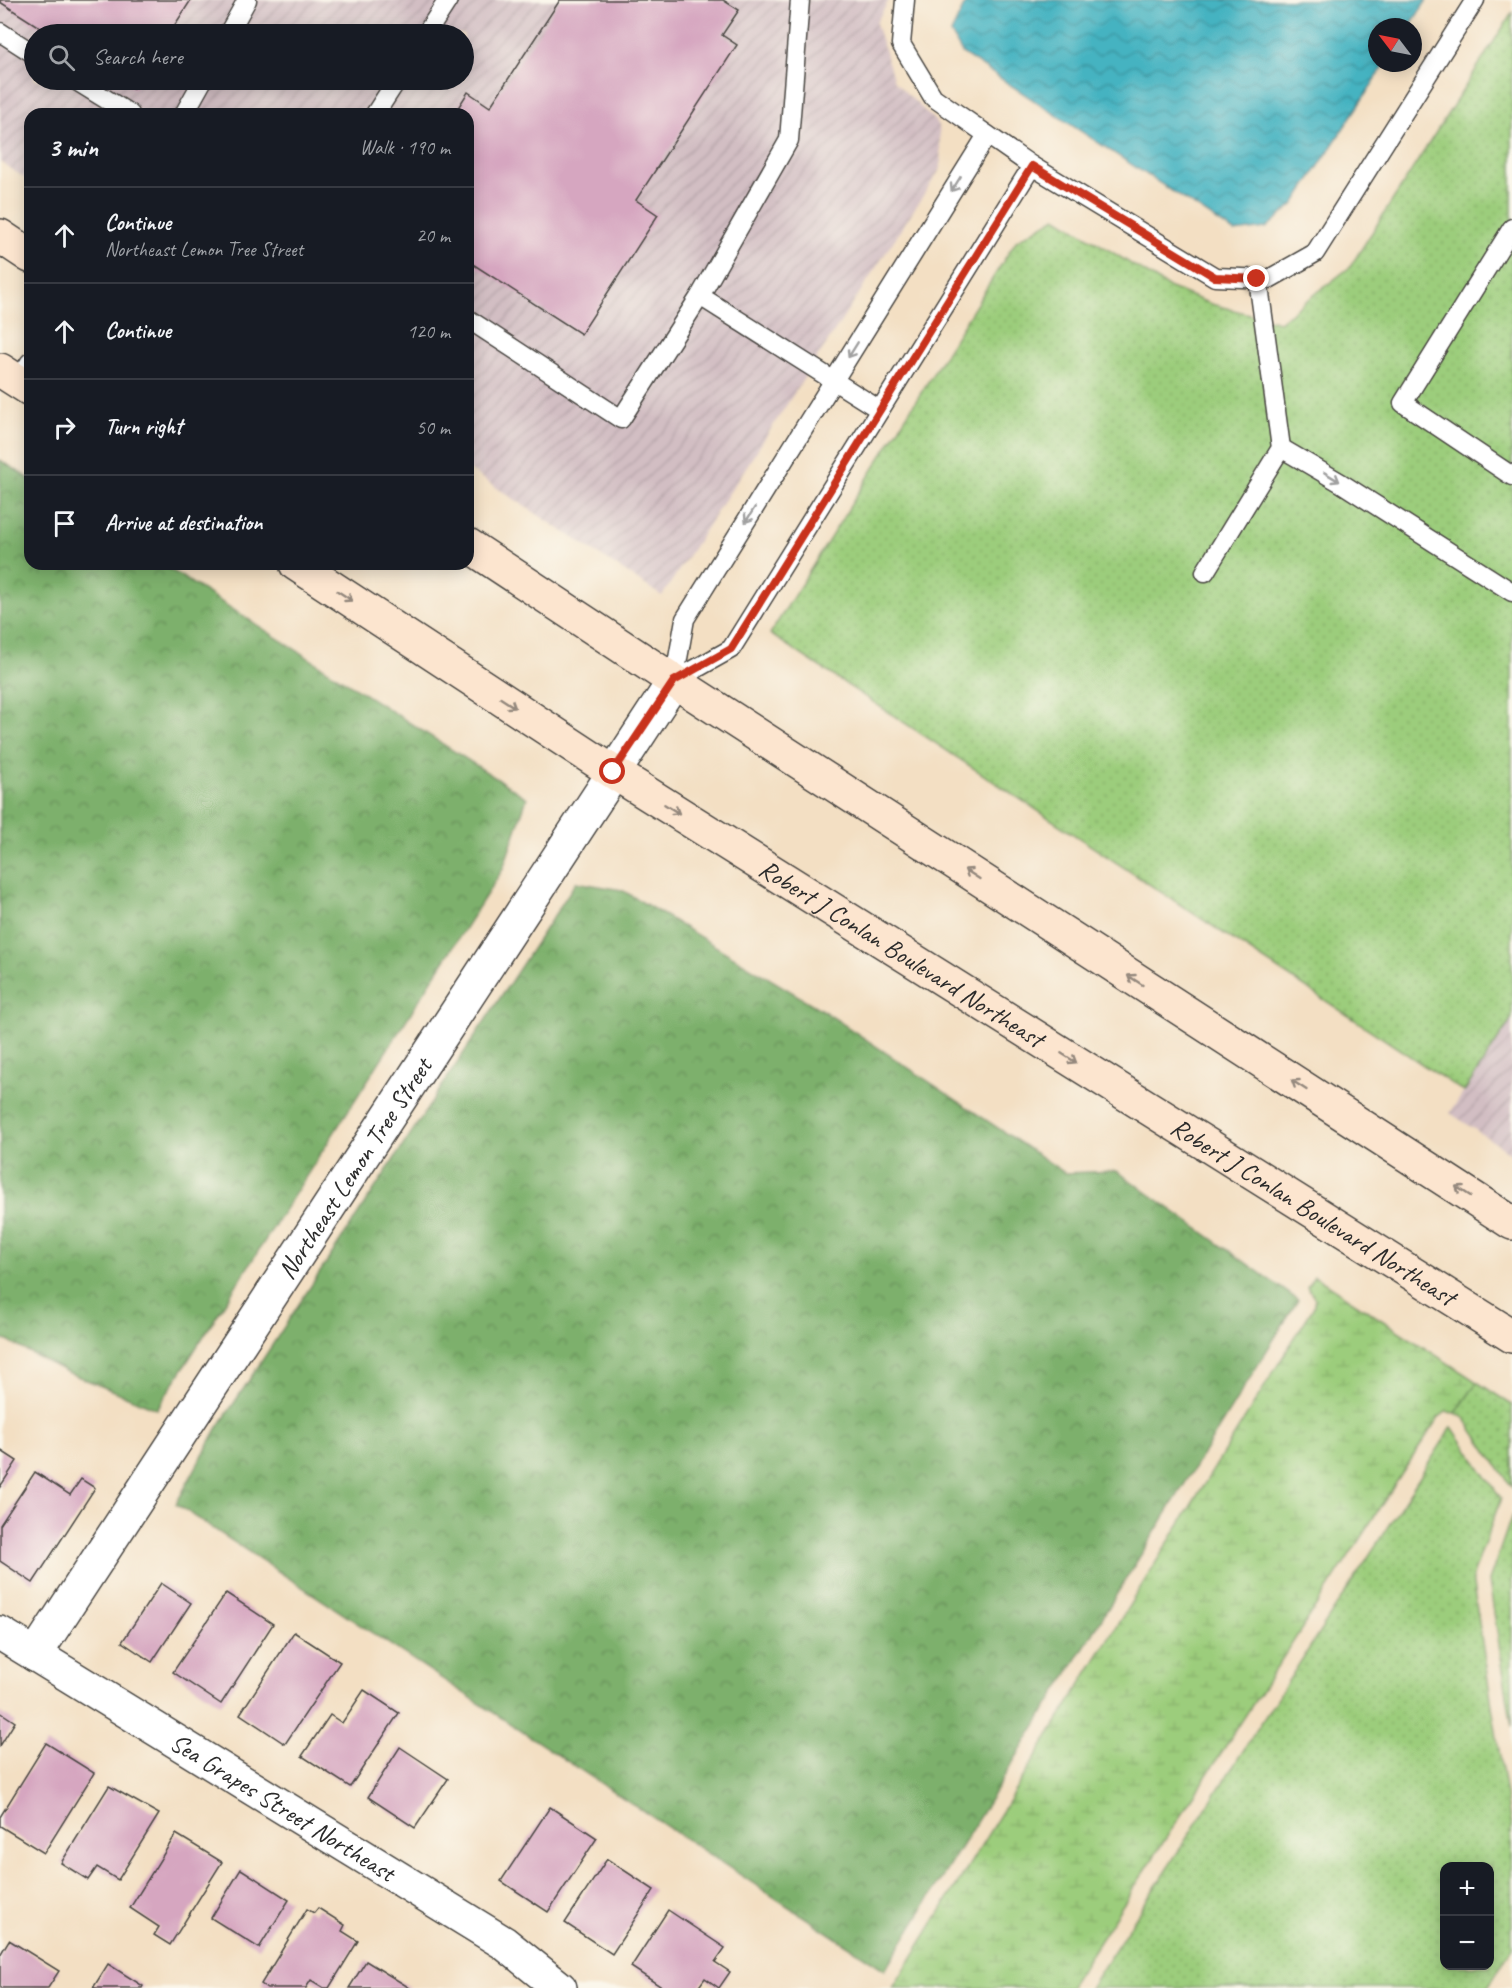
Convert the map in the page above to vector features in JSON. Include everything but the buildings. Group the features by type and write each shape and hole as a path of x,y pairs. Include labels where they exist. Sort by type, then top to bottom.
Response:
{"main road":[{"path":"0,236 24,252"},
{"path":"474,549 674,681 1512,1223"},
{"name":"Robert J Conlan Boulevard Northeast","path":"305,570 613,772 1512,1336"}],"street":[{"name":"Northeast Lemon Tree Street","path":"35,1655 674,681"},
{"name":"Sea Grapes Street Northeast","path":"0,1633 504,1943 560,1988"}],"lane":[{"path":"234,24 247,0"},
{"path":"432,24 448,0"},
{"path":"474,323 621,419 700,296 789,140 800,0"},
{"path":"905,0 901,44 933,97 1032,166 1215,277 1257,279 1269,279 1315,253 1475,0"},
{"path":"0,32 24,48"},
{"path":"91,90 120,108"},
{"path":"187,108 197,90"},
{"path":"379,108 391,90"},
{"path":"674,681 685,619 987,135"},
{"path":"674,681 731,649 1032,166"},
{"path":"1512,228 1403,403 1512,476"},
{"path":"1205,572 1281,448 1257,279"},
{"path":"700,296 880,410"},
{"path":"1281,448 1351,489 1512,592"}],"shaded area":[{"path":"0,0 889,0 876,23 894,81 939,125 941,168 662,596 474,473 474,108 24,108 24,177 0,162"},
{"path":"1512,1018 1512,1154 1450,1113"}],"green space":[{"path":"1512,13 1512,1018 1464,1092 770,634 1016,241 1056,217 1168,287 1211,304 1279,322 1350,267"},
{"path":"0,460 24,475 24,570 171,570 527,798 503,869 157,1409 65,1371 0,1337"},
{"path":"576,882 622,890 825,1012 1065,1173 1117,1171 1298,1300 885,1970 176,1504 217,1429"},
{"path":"1314,1276 1477,1382 1456,1413 1446,1412 1438,1418 1069,1988 893,1988 1313,1308 1315,1299 1307,1287"},
{"path":"1477,1382 1512,1405 1512,1487 1465,1419 1456,1413"},
{"path":"1452,1427 1501,1498 1472,1578 1511,1827 1512,1947 1488,1988 1090,1988"},
{"path":"1512,1515 1512,1727 1489,1581"}],"water":[{"path":"967,0 1427,0 1415,18 1368,18 1368,72 1380,72 1294,204 1266,228 1234,232 962,53 951,33"}],"route":[{"path":"613,772 674,681 731,649 1032,166 1215,277 1257,279"}]}
